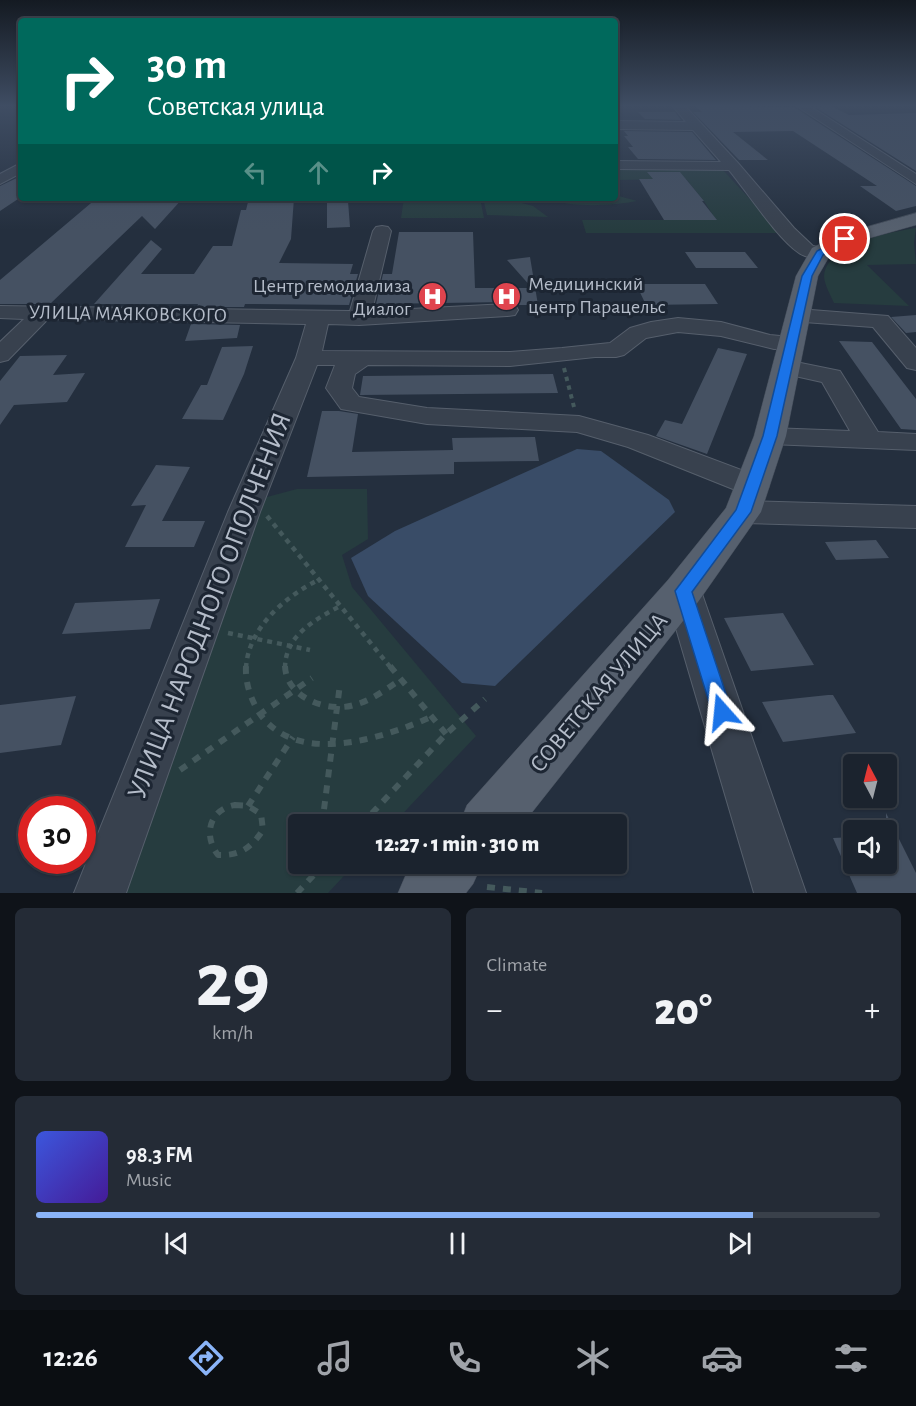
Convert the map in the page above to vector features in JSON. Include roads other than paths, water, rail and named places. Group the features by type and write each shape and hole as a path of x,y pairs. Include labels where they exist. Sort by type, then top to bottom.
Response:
{"main road":[{"path":"820,253 845,239 916,219"},
{"name":"СОВЕТСКАЯ УЛИЦА","path":"496,814 683,591 748,499 770,436 807,276 820,253"},
{"path":"428,893 470,876"}],"street":[{"path":"715,147 788,232 807,250 820,253"},
{"path":"864,147 916,180"},
{"path":"618,153 631,165"},
{"path":"0,162 18,162"},
{"path":"618,165 733,166"},
{"path":"0,180 18,169"},
{"path":"359,318 382,231"},
{"name":"УЛИЦА МАЯКОВСКОГО","path":"0,312 359,318 507,310"},
{"path":"0,355 42,313"},
{"name":"УЛИЦА НАРОДНОГО ОПОЛЧЕНИЯ","path":"100,893 240,523 308,358 319,318"},
{"path":"308,358 510,359 616,350 636,333 664,325 710,327 748,335 772,344 792,342 880,321 916,363"},
{"path":"792,342 831,376 870,441"},
{"path":"362,359 344,370 339,388 350,403 427,416 579,424 638,441 748,499 916,517"},
{"path":"770,436 916,442"},
{"path":"683,591 780,893"}],"water":[{"path":"577,449 601,451 669,500 675,512 495,686 462,683 368,596 351,558 395,531"}],"place":[{"name":"Медицинский центр Парацельс","path":"507,296"},
{"name":"Центр гемодиализа Диалог","path":"432,297"}]}
